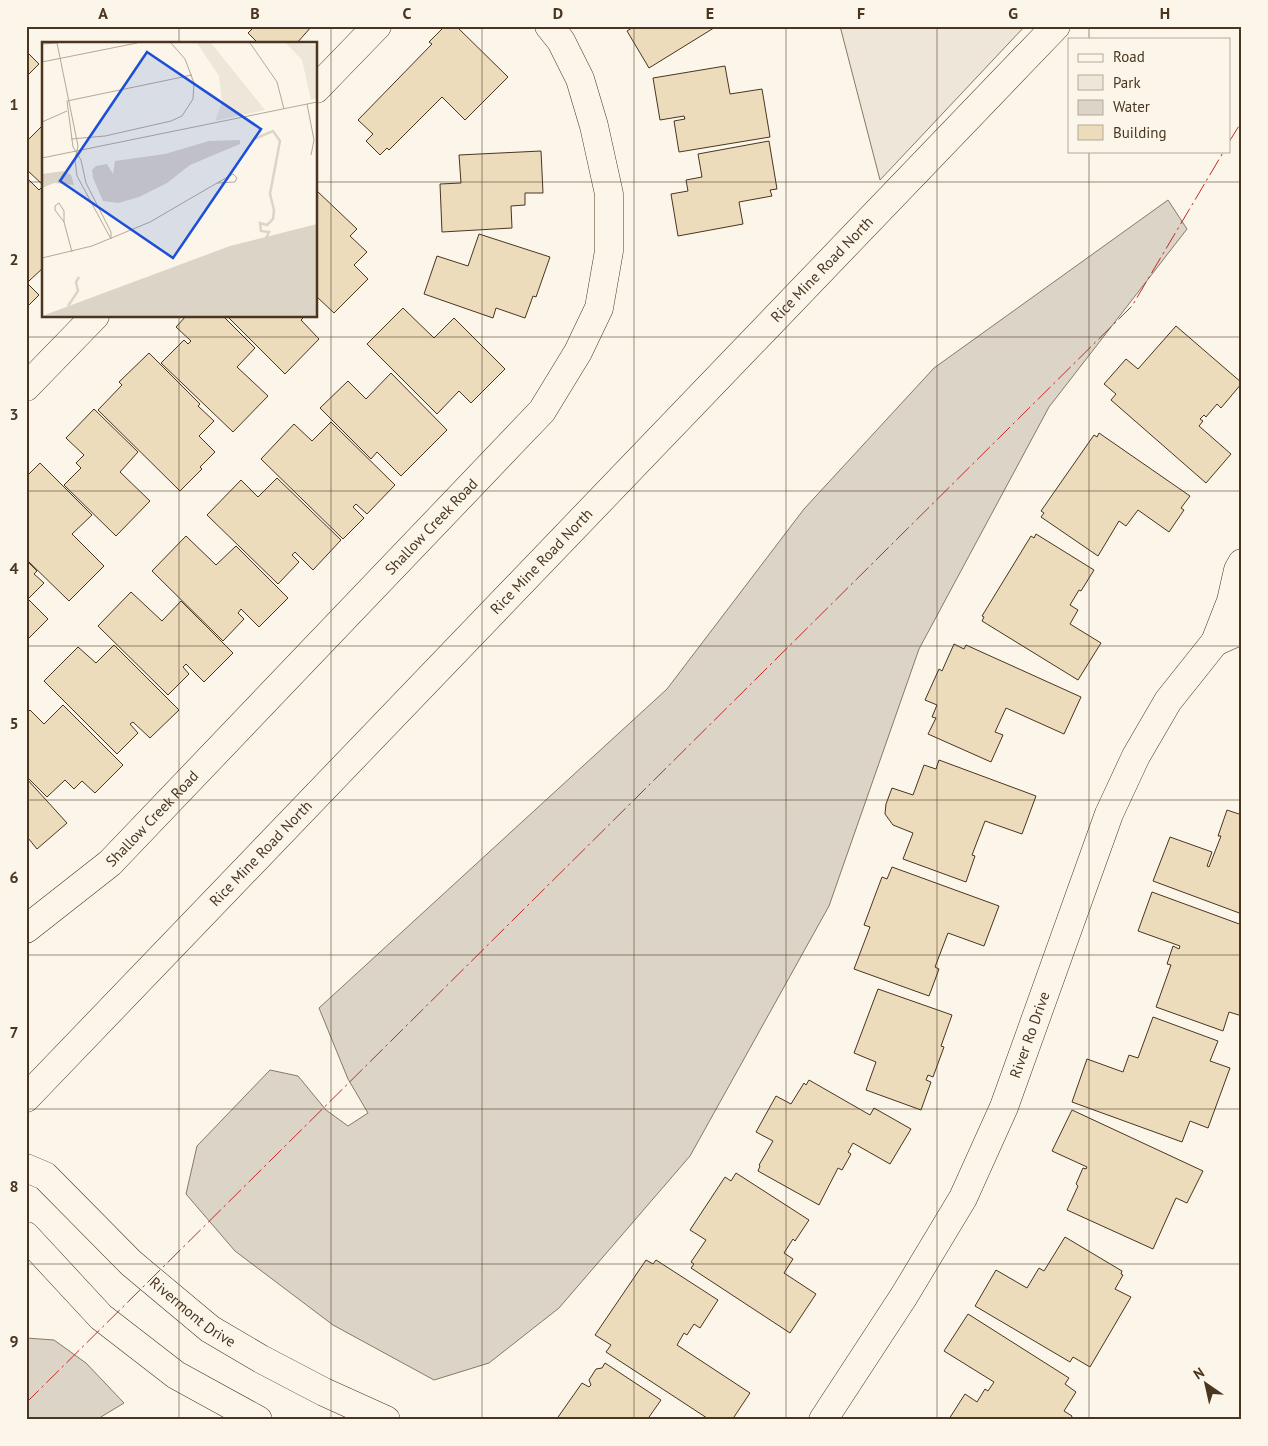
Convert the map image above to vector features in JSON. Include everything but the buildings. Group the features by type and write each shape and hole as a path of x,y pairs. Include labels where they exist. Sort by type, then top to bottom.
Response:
{"street":[{"path":"318,87 377,26"},
{"name":"Shallow Creek Road","path":"26,929 110,863 522,433 542,411 578,352 599,308 609,251 609,194 594,126 580,78 561,41 549,26"},
{"name":"Rice Mine Road North","path":"26,1098 1056,26"},
{"path":"26,387 93,318"},
{"path":"1216,642 1231,601 1238,570 1242,563"},
{"path":"1216,642 1242,630"},
{"name":"River Ro Drive","path":"822,1420 904,1296 963,1198 1004,1107 1109,814 1124,781 1136,756 1168,701 1216,642"},
{"name":"Rivermont Drive","path":"26,1168 45,1176 131,1263 210,1328 261,1359 324,1392 386,1420"},
{"path":"26,1236 101,1317 176,1375 258,1420"}],"green space":[{"path":"840,26 1025,26 880,180"}],"water":[{"path":"1168,200 1187,229 1049,407 919,649 829,906 690,1156 559,1308 489,1363 434,1380 333,1325 235,1251 186,1194 197,1146 270,1070 298,1076 326,1110 348,1126 368,1113 348,1079 319,1008 667,689 804,509 934,368"},
{"path":"26,1338 54,1340 86,1363 124,1403 96,1420 26,1420"}],"power":[{"path":"1230,140 1242,121"},
{"path":"26,1403 1132,306 1223,152"}]}
